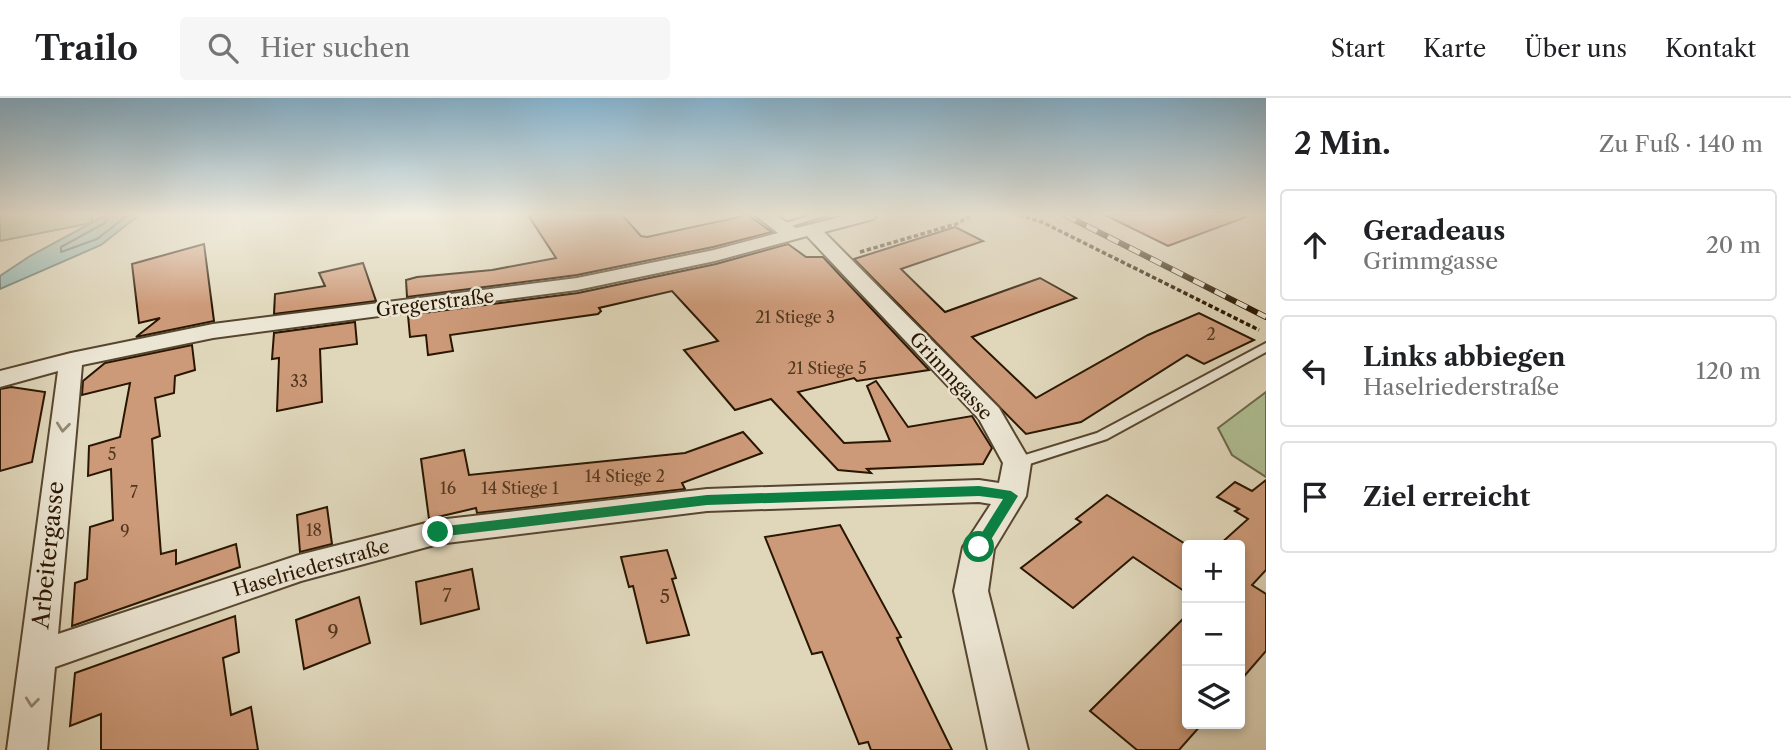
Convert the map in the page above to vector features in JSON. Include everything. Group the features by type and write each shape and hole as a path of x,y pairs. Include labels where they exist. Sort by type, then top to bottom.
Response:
{"street":[{"name":"Gregerstraße","path":"0,379 71,360 213,331 577,284 715,255 744,245"},
{"name":"Grimmgasse","path":"825,245 990,414 1017,463"},
{"name":"Arbeitergasse","path":"27,750 71,360"},
{"path":"1008,750 971,591 979,547 1011,496 1017,463"},
{"name":"Haselriederstraße","path":"37,657 299,568 438,532 707,500 979,491 1011,496"}],"lane":[{"path":"1017,463 1102,436 1266,347"}],"path":[{"path":"838,256 883,245"},
{"path":"1089,245 1266,334"}],"green space":[{"path":"1266,392 1266,477 1232,455 1218,428"}],"water":[{"path":"50,245 100,245 0,289 0,276"}],"building":[{"path":"204,245 214,321 136,337 160,318 139,323 132,264"},
{"path":"548,245 719,245 577,275 407,297 406,280 417,277 492,270 556,258"},
{"path":"783,245 790,245 806,257 823,257 929,370 857,381 854,378 798,392 844,443 890,441 867,386 876,381 908,427 972,416 992,448 983,464 867,469 871,473 838,470 771,399 735,410 684,350 718,341 672,291 599,308 601,311 598,314 450,335 453,351 428,355 426,335 410,337 408,315 578,293 716,264"},
{"path":"897,245 970,245 901,269 945,312 1040,278 1076,298 972,337 1036,398 1148,335 1199,313 1254,340 1204,364 1187,355 1081,422 1026,434 854,259"},
{"path":"363,263 376,301 274,314 275,294 325,286 319,273"},
{"path":"355,322 357,344 320,349 322,402 277,411 279,358 272,359 274,333"},
{"path":"192,345 195,370 175,376 174,393 155,398 160,436 152,439 161,554 176,550 176,564 236,544 240,567 72,626 75,583 87,579 90,527 113,520 111,469 88,476 89,446 120,437 130,383 82,395 83,381 105,363"},
{"path":"11,387 45,392 32,462 0,471 0,389"},
{"path":"743,432 762,453 682,483 685,489 477,513 476,508 429,519 421,459 464,450 469,475 685,453"},
{"path":"1266,480 1266,570 1252,585 1266,594 1266,651 1245,675 1245,540 1225,540 1248,519 1235,511 1239,509 1217,497 1235,482 1252,491"},
{"path":"1107,495 1182,542 1182,590 1133,557 1073,608 1021,568 1081,522 1076,519"},
{"path":"327,507 332,544 300,552 297,515"},
{"path":"840,525 901,637 897,638 952,750 871,750 868,742 859,744 822,652 812,654 765,537"},
{"path":"667,550 676,578 672,579 689,635 647,643 633,586 629,587 621,557"},
{"path":"472,569 479,609 421,624 416,582"},
{"path":"359,597 370,643 304,669 296,620"},
{"path":"235,616 239,652 223,658 231,715 251,707 258,750 101,750 101,714 70,726 75,673"},
{"path":"1182,620 1182,729 1198,729 1179,750 1137,750 1090,711"}],"railway":[{"path":"1125,245 1266,317"}],"route":[{"path":"438,532 707,500 979,491 1011,496 979,547"}]}
